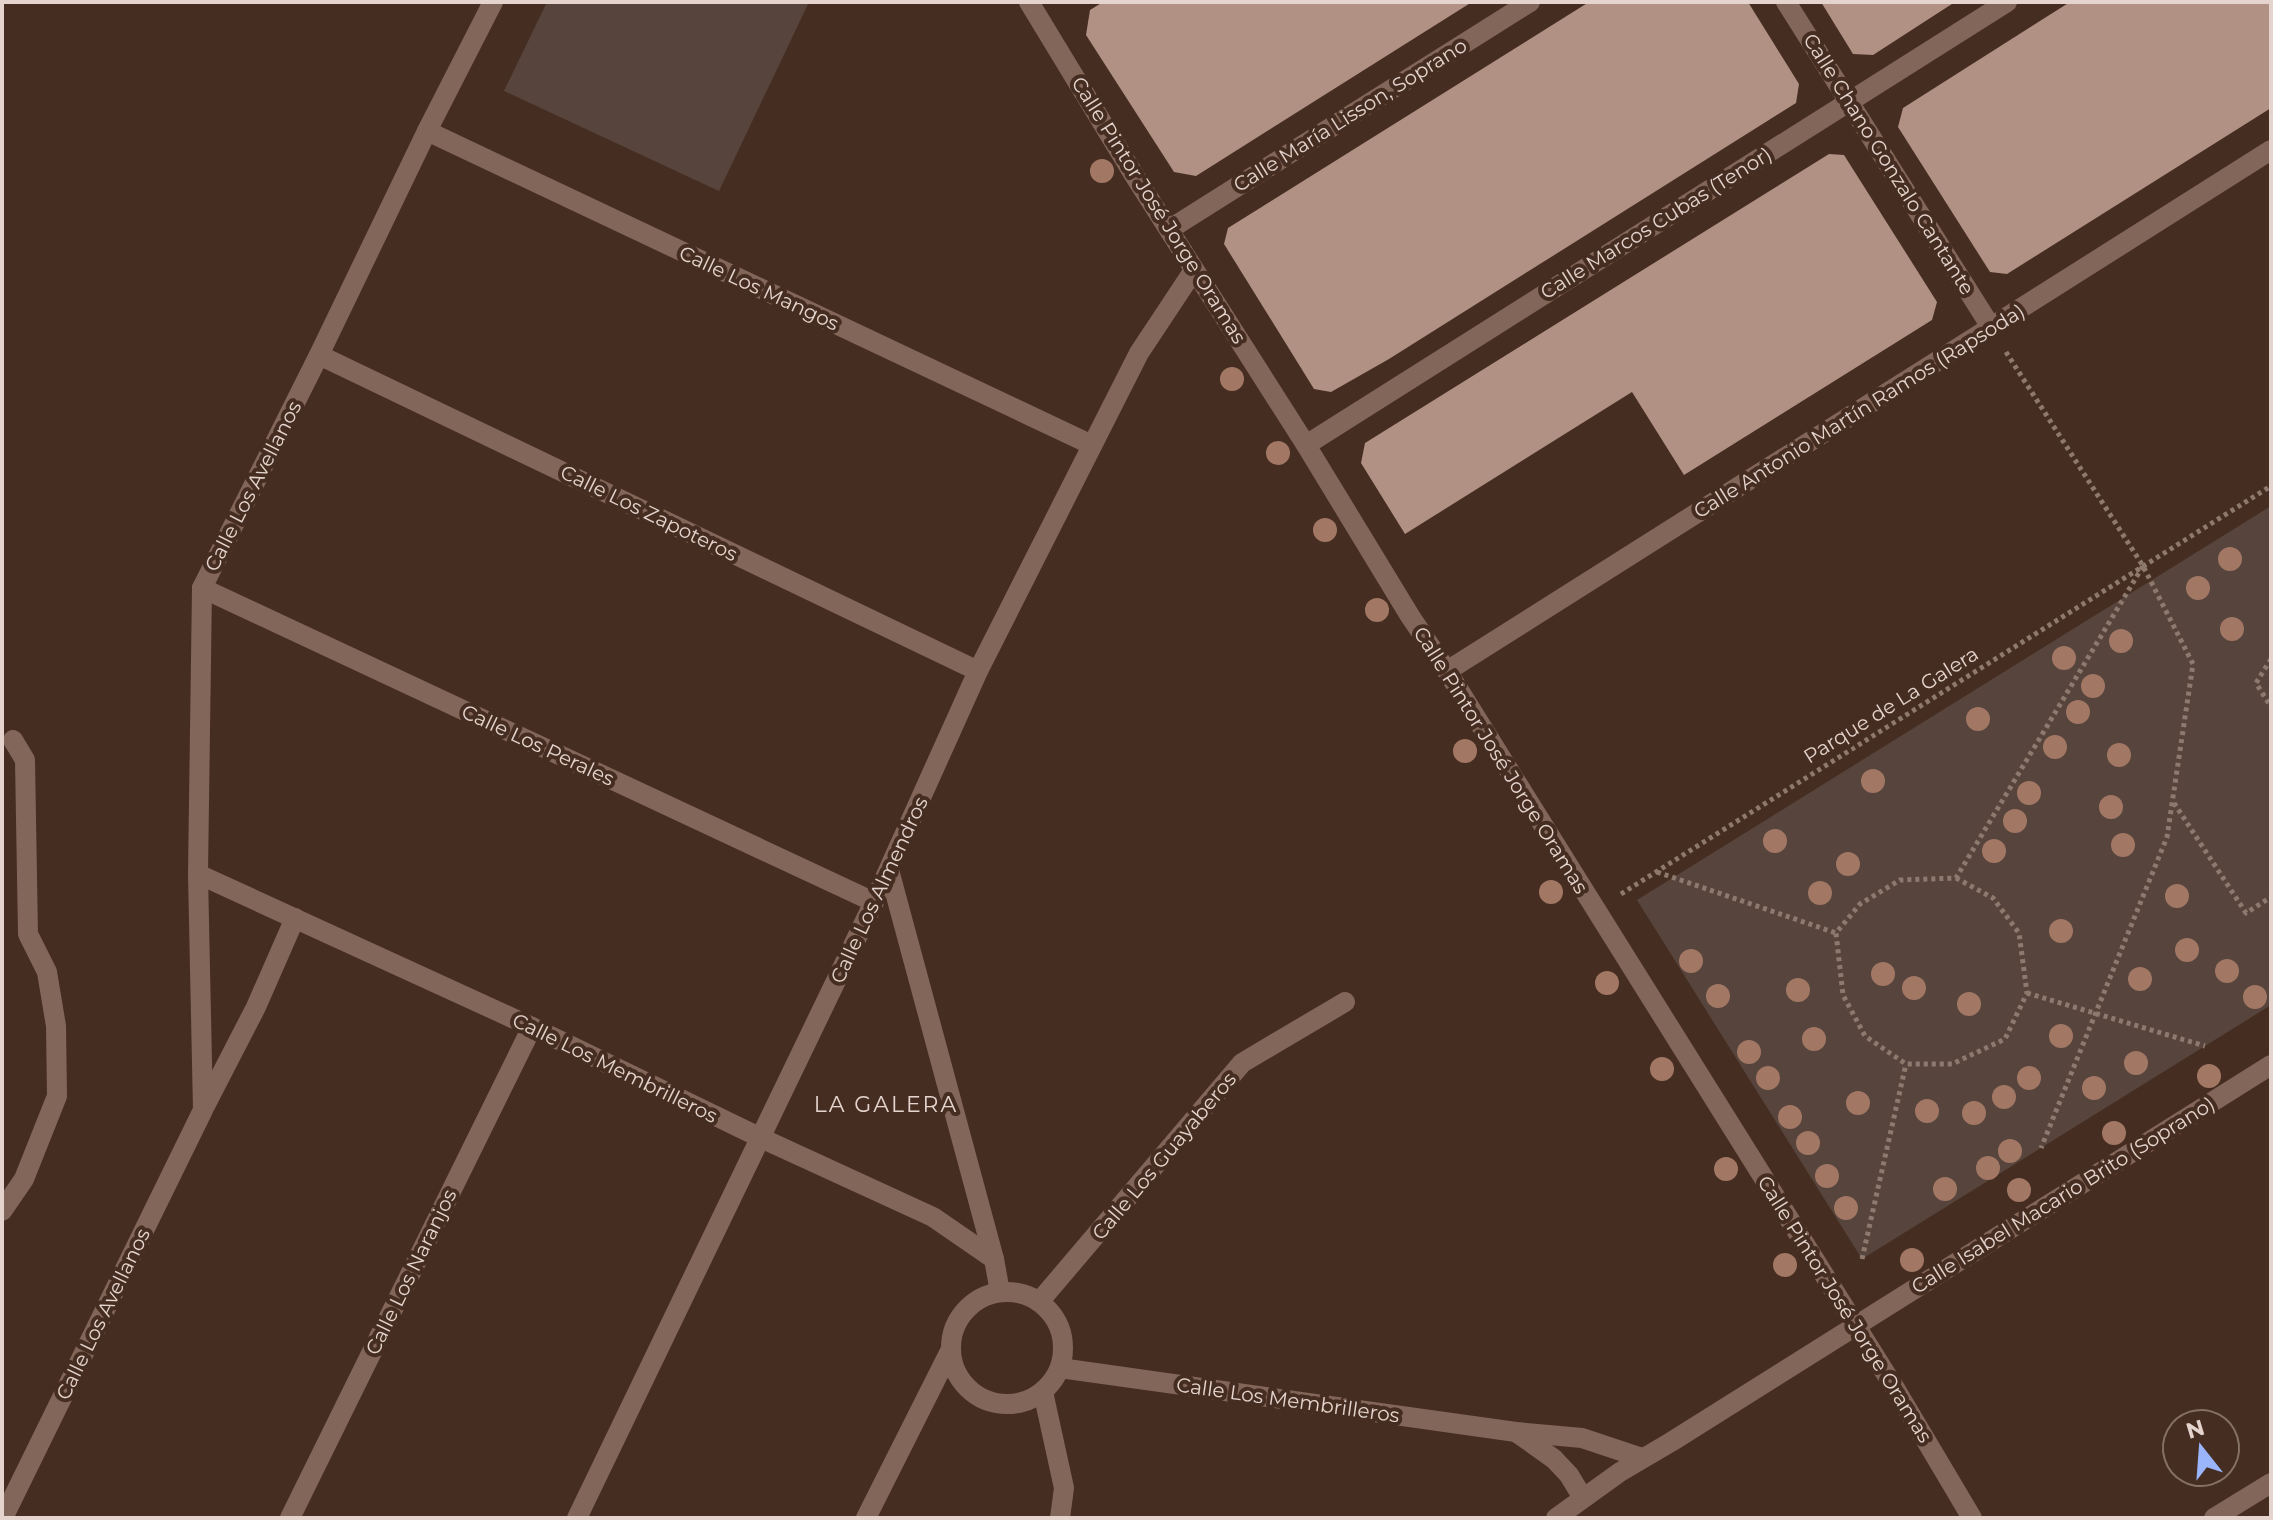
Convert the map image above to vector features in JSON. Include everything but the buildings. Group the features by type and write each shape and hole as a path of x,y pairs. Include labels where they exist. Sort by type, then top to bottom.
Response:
{"street":[{"name":"Calle Los Avellanos","path":"203,1110 198,874 202,588 493,2"},
{"name":"Calle María Lisson, Soprano","path":"1170,229 1530,2"},
{"name":"Calle Chano Gonzalo Cantante","path":"1786,2 1991,327"},
{"name":"Calle Marcos Cubas (Tenor)","path":"1306,445 2007,2"},
{"name":"Calle Pintor José Jorge Oramas","path":"1036,4 1194,270 1856,1326 1972,1518"},
{"name":"Calle Los Mangos","path":"427,131 1092,445"},
{"name":"Calle Antonio Martín Ramos (Rapsoda)","path":"1447,671 2271,150"},
{"name":"Calle Los Almendros","path":"577,1518 874,902 978,671 1139,353 1194,270"},
{"name":"Calle Los Zapoteros","path":"319,355 978,671"},
{"name":"Calle Los Perales","path":"202,588 874,902"},
{"path":"2,1211 24,1179 57,1096 56,1026 47,972 28,934 25,760 13,740"},
{"path":"889,870 994,1259 1000,1292"},
{"name":"Calle Los Membrilleros","path":"198,874 532,1027 933,1217 994,1259"},
{"name":"Calle Los Avellanos","path":"3,1518 256,1007 295,918"},
{"name":"Calle Los Guayaberos","path":"1039,1302 1242,1063 1345,1002"},
{"name":"Calle Los Naranjos","path":"290,1518 532,1027"},
{"name":"Calle Isabel Macario Brito (Soprano)","path":"1556,1518 1642,1458 2271,1065"},
{"path":"1000,1292 1014,1292 1039,1302 1053,1314 1061,1331 1064,1350 1053,1382 1027,1401 1010,1405 992,1403 975,1396 962,1384 953,1369 950,1351 958,1319 969,1306 983,1297 1000,1292"},
{"path":"866,1518 950,1351"},
{"name":"Calle Los Membrilleros","path":"1060,1368 1516,1432 1582,1438 1642,1458"},
{"path":"1043,1392 1064,1488 1060,1518"},
{"name":"Calle Los Membrilleros","path":"1516,1432 1554,1459 1569,1475 1583,1498"},
{"path":"2214,1518 2271,1483"}],"path":[{"path":"1991,327 2143,566 2193,664 2167,837 2041,1148"},
{"name":"Parque de La Galera","path":"1596,909 2271,486"},
{"name":"Parque de La Galera","path":"1956,878 2143,566"},
{"path":"2271,659 2256,683 2271,707"},
{"path":"2173,802 2246,913 2271,897"},
{"path":"1656,872 1836,933"},
{"path":"1956,878 1993,898 2019,933 2027,993 2005,1039 1952,1064 1906,1064 1865,1036 1843,995 1836,933 1860,904 1900,880 1956,878"},
{"path":"2027,993 2205,1046"},
{"path":"1862,1259 1906,1064"}],"shaded area":[{"path":"547,2 809,2 719,191 504,91"},
{"path":"2271,506 2271,1005 1862,1259 1637,900"}],"district":[{"name":"LA GALERA","path":"886,1104"}]}
